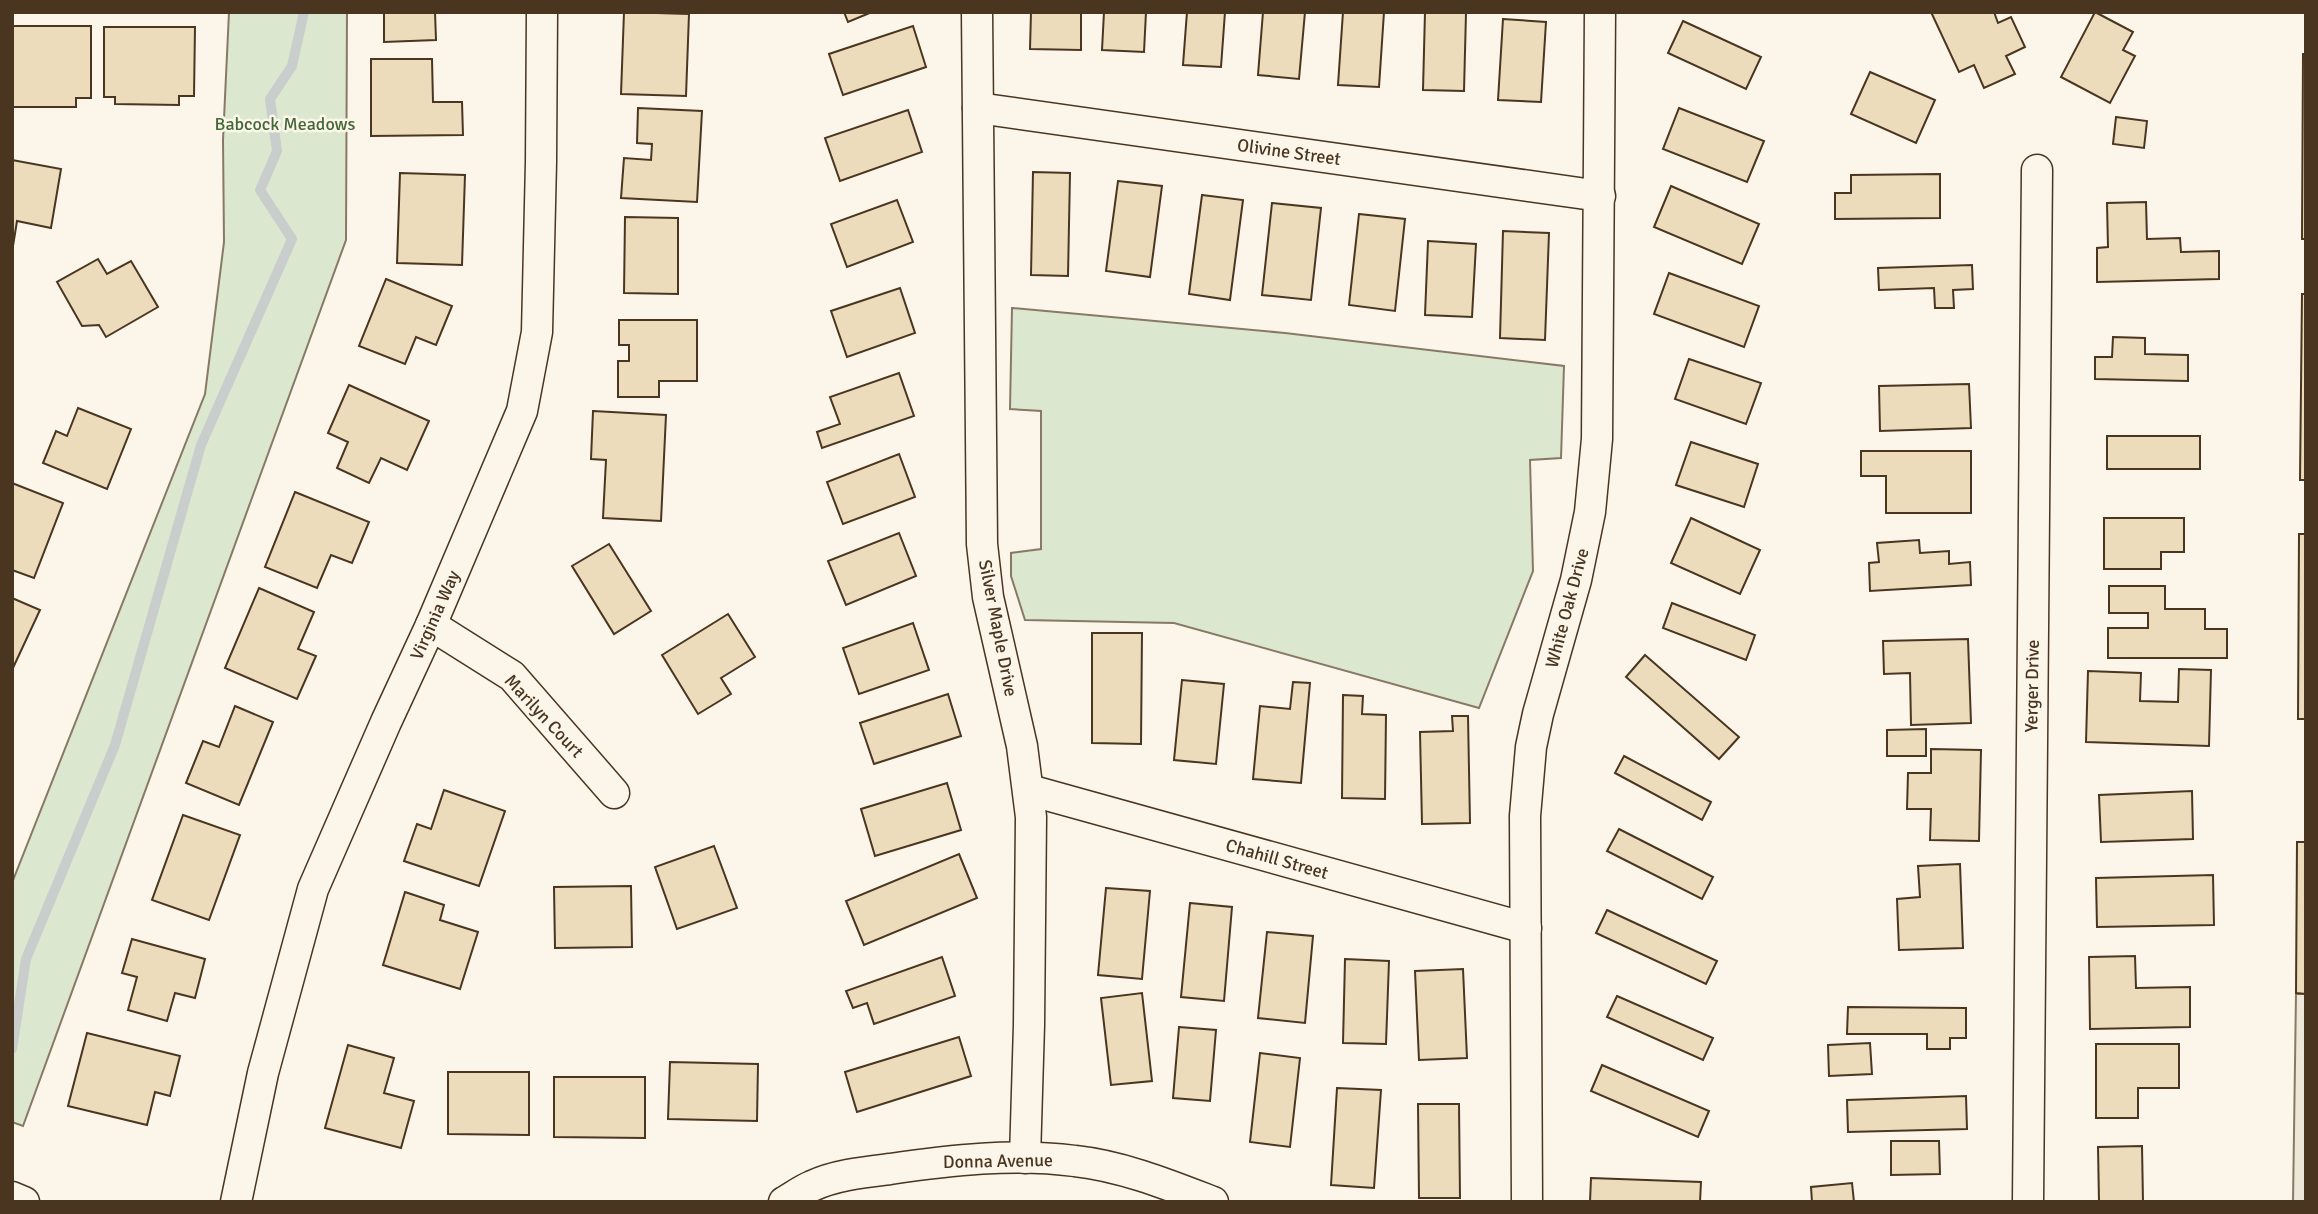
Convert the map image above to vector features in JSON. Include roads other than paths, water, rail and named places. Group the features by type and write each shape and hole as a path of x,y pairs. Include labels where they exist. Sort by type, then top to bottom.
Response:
{"street":[{"name":"Virginia Way","path":"236,1202 263,1073 313,889 431,625 522,411 537,332 542,12"},
{"name":"Silver Maple Drive","path":"977,12 982,544 988,597 1022,746 1031,817 1030,1011 1025,1158"},
{"name":"White Oak Drive","path":"1527,1202 1525,816 1531,747 1576,580 1590,512 1597,439 1600,12"},
{"name":"Olivine Street","path":"978,108 1600,196"},
{"name":"Yerger Drive","path":"2028,1202 2037,170"},
{"name":"Marilyn Court","path":"431,625 512,676 614,793"},
{"name":"Chahill Street","path":"1029,790 1526,928"},
{"name":"Donna Avenue","path":"784,1202 814,1185 862,1173 956,1159 1025,1158 1076,1161 1109,1168 1172,1186 1213,1202"},
{"path":"12,1197 24,1202"}],"waterway":[{"path":"12,1049 26,959 115,745 201,445 292,239 260,190 277,151 270,99 292,66 304,12"}],"park label":[{"name":"Babcock Meadows","path":"285,124"}]}
